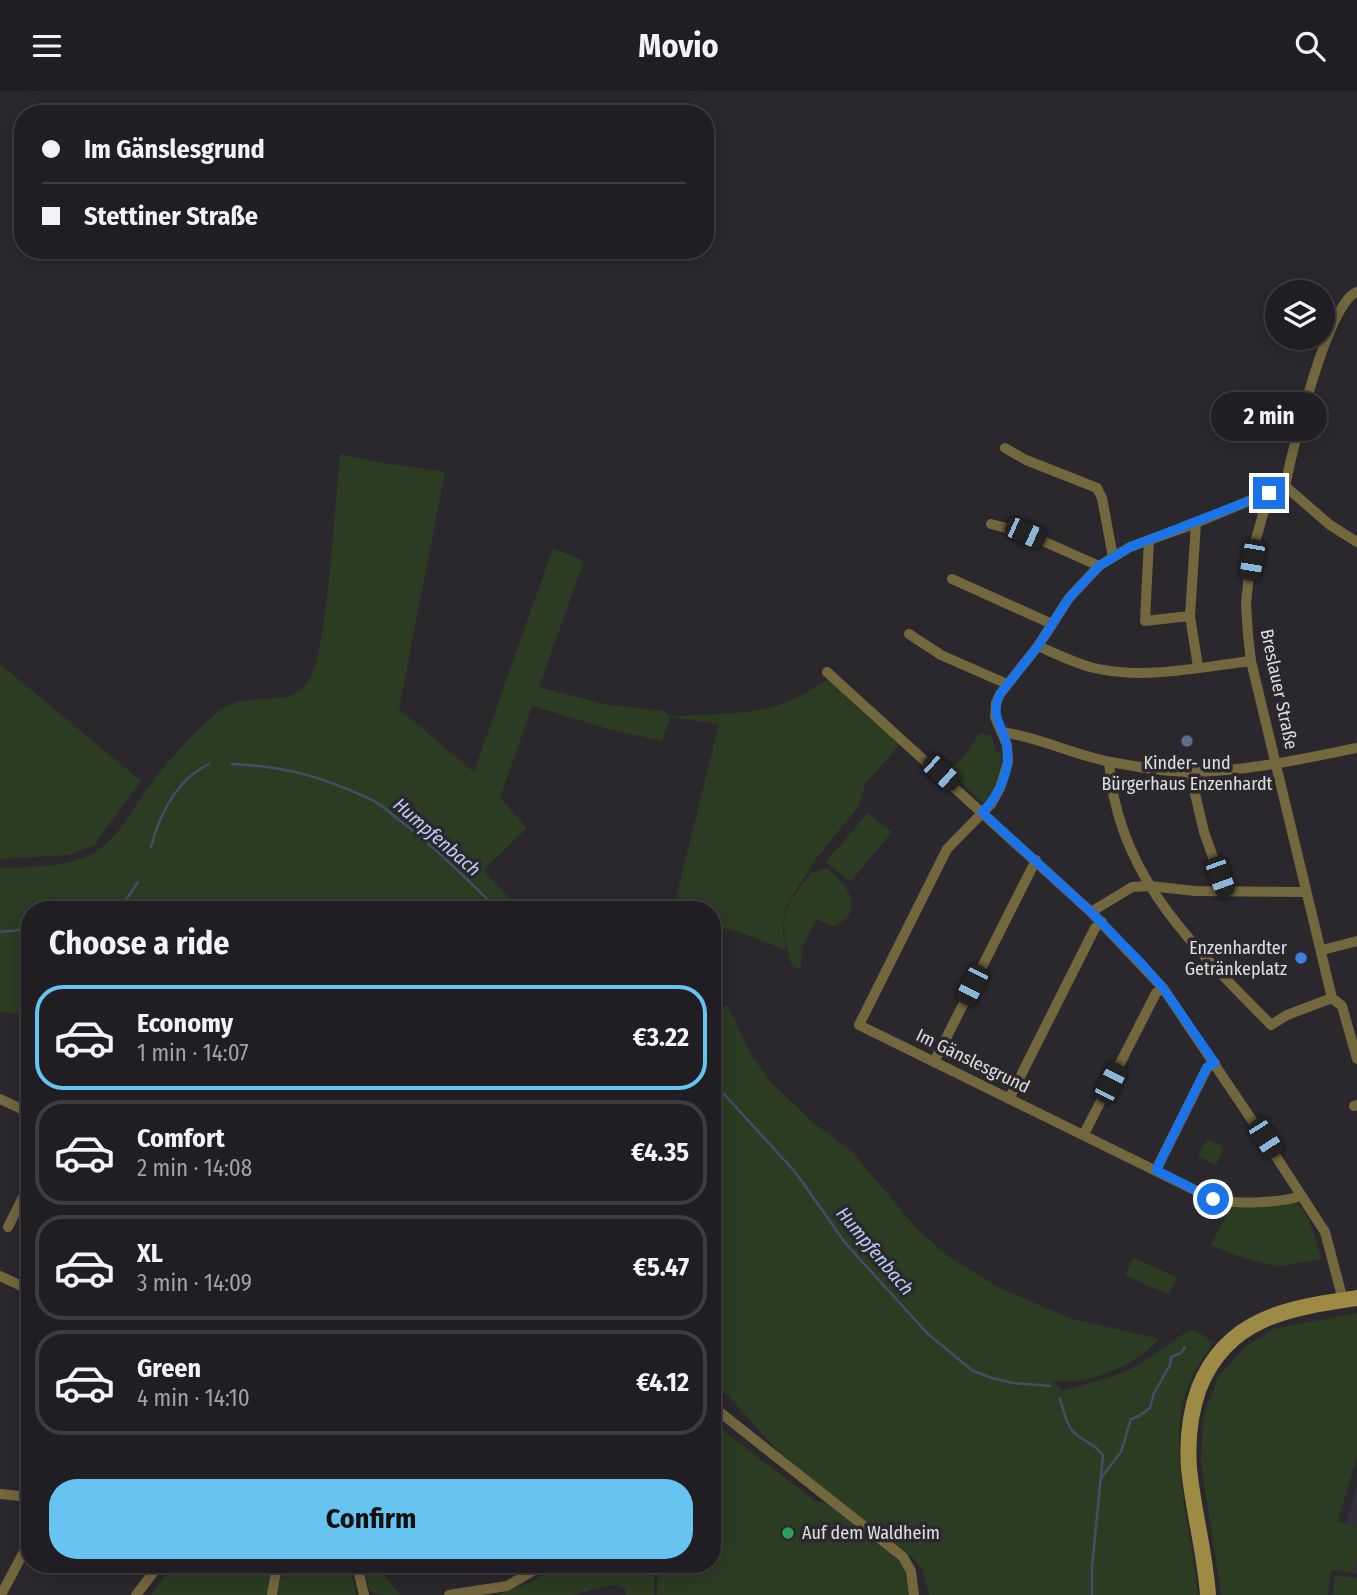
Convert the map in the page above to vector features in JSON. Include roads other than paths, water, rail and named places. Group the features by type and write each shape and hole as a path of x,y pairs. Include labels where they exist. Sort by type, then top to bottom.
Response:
{"street":[{"path":"1286,486 1309,389 1329,334 1346,300 1357,292"},
{"path":"1005,448 1026,460 1097,488 1113,557"},
{"path":"982,812 991,804 1004,776 1007,762 1007,745 995,717 1000,694 1038,646 1077,589 1099,566 1130,547 1286,486"},
{"path":"1286,486 1330,525 1357,543"},
{"name":"Breslauer Straße","path":"1269,493 1254,546 1246,603 1251,661 1332,998 1342,1006 1357,1059"},
{"path":"1196,523 1190,616 1198,667"},
{"path":"991,524 1025,533 1099,566"},
{"path":"1149,540 1145,621 1190,616"},
{"path":"952,579 1052,624"},
{"path":"909,634 941,655 1007,684"},
{"path":"1038,646 1079,663 1119,672 1145,673 1251,661"},
{"path":"827,672 1102,922 1163,988 1325,1232 1350,1299 1287,1312 1255,1324 1222,1347 1204,1375 1193,1405 1189,1466 1208,1595"},
{"path":"1002,732 1109,762 1190,772 1278,765 1357,748"},
{"path":"1109,762 1116,813 1132,856 1178,926 1209,962 1271,1025 1287,1015 1332,998"},
{"path":"1190,772 1204,832 1225,891"},
{"name":"Im Gänslesgrund","path":"982,812 947,849 859,1025 1213,1199 1229,1202 1302,1196"},
{"path":"934,1062 1036,860"},
{"path":"1091,912 1132,887 1305,891"},
{"path":"1009,1099 1096,928 1102,922"},
{"path":"1322,950 1357,941"},
{"path":"1084,1134 1156,993 1163,988"},
{"path":"1156,1170 1207,1067 1215,1063"},
{"path":"0,1098 21,1108"},
{"path":"8,1227 21,1201"},
{"path":"0,1276 21,1286"},
{"path":"721,1413 903,1557 911,1571 914,1595"},
{"path":"0,1495 21,1496"},
{"path":"1,1595 21,1557"},
{"path":"136,1595 153,1573"},
{"path":"272,1595 275,1573"},
{"path":"359,1573 364,1595"},
{"path":"449,1595 507,1586 529,1573"}],"waterway":[{"name":"Humpfenbach","path":"151,847 159,822 171,799 187,779 209,764"},
{"name":"Humpfenbach","path":"232,764 270,767 304,774 375,802 437,851 489,901"},
{"name":"Humpfenbach","path":"125,901 138,882"},
{"name":"Humpfenbach","path":"0,932 21,930"},
{"name":"Humpfenbach","path":"721,1091 796,1173 846,1244 928,1334 973,1371 1013,1383 1050,1386"},
{"path":"1101,1478 1121,1452 1131,1419 1150,1408 1154,1393 1170,1365 1171,1357 1181,1353 1185,1347"},
{"name":"Humpfenbach","path":"1060,1399 1073,1432 1103,1455 1092,1567 1092,1595"}],"place":[{"name":"Kinder- und Bürgerhaus Enzenhardt","path":"1187,741"},
{"name":"Enzenhardter Getränkeplatz","path":"1301,958"},
{"name":"Auf dem Waldheim","path":"788,1533"}]}
